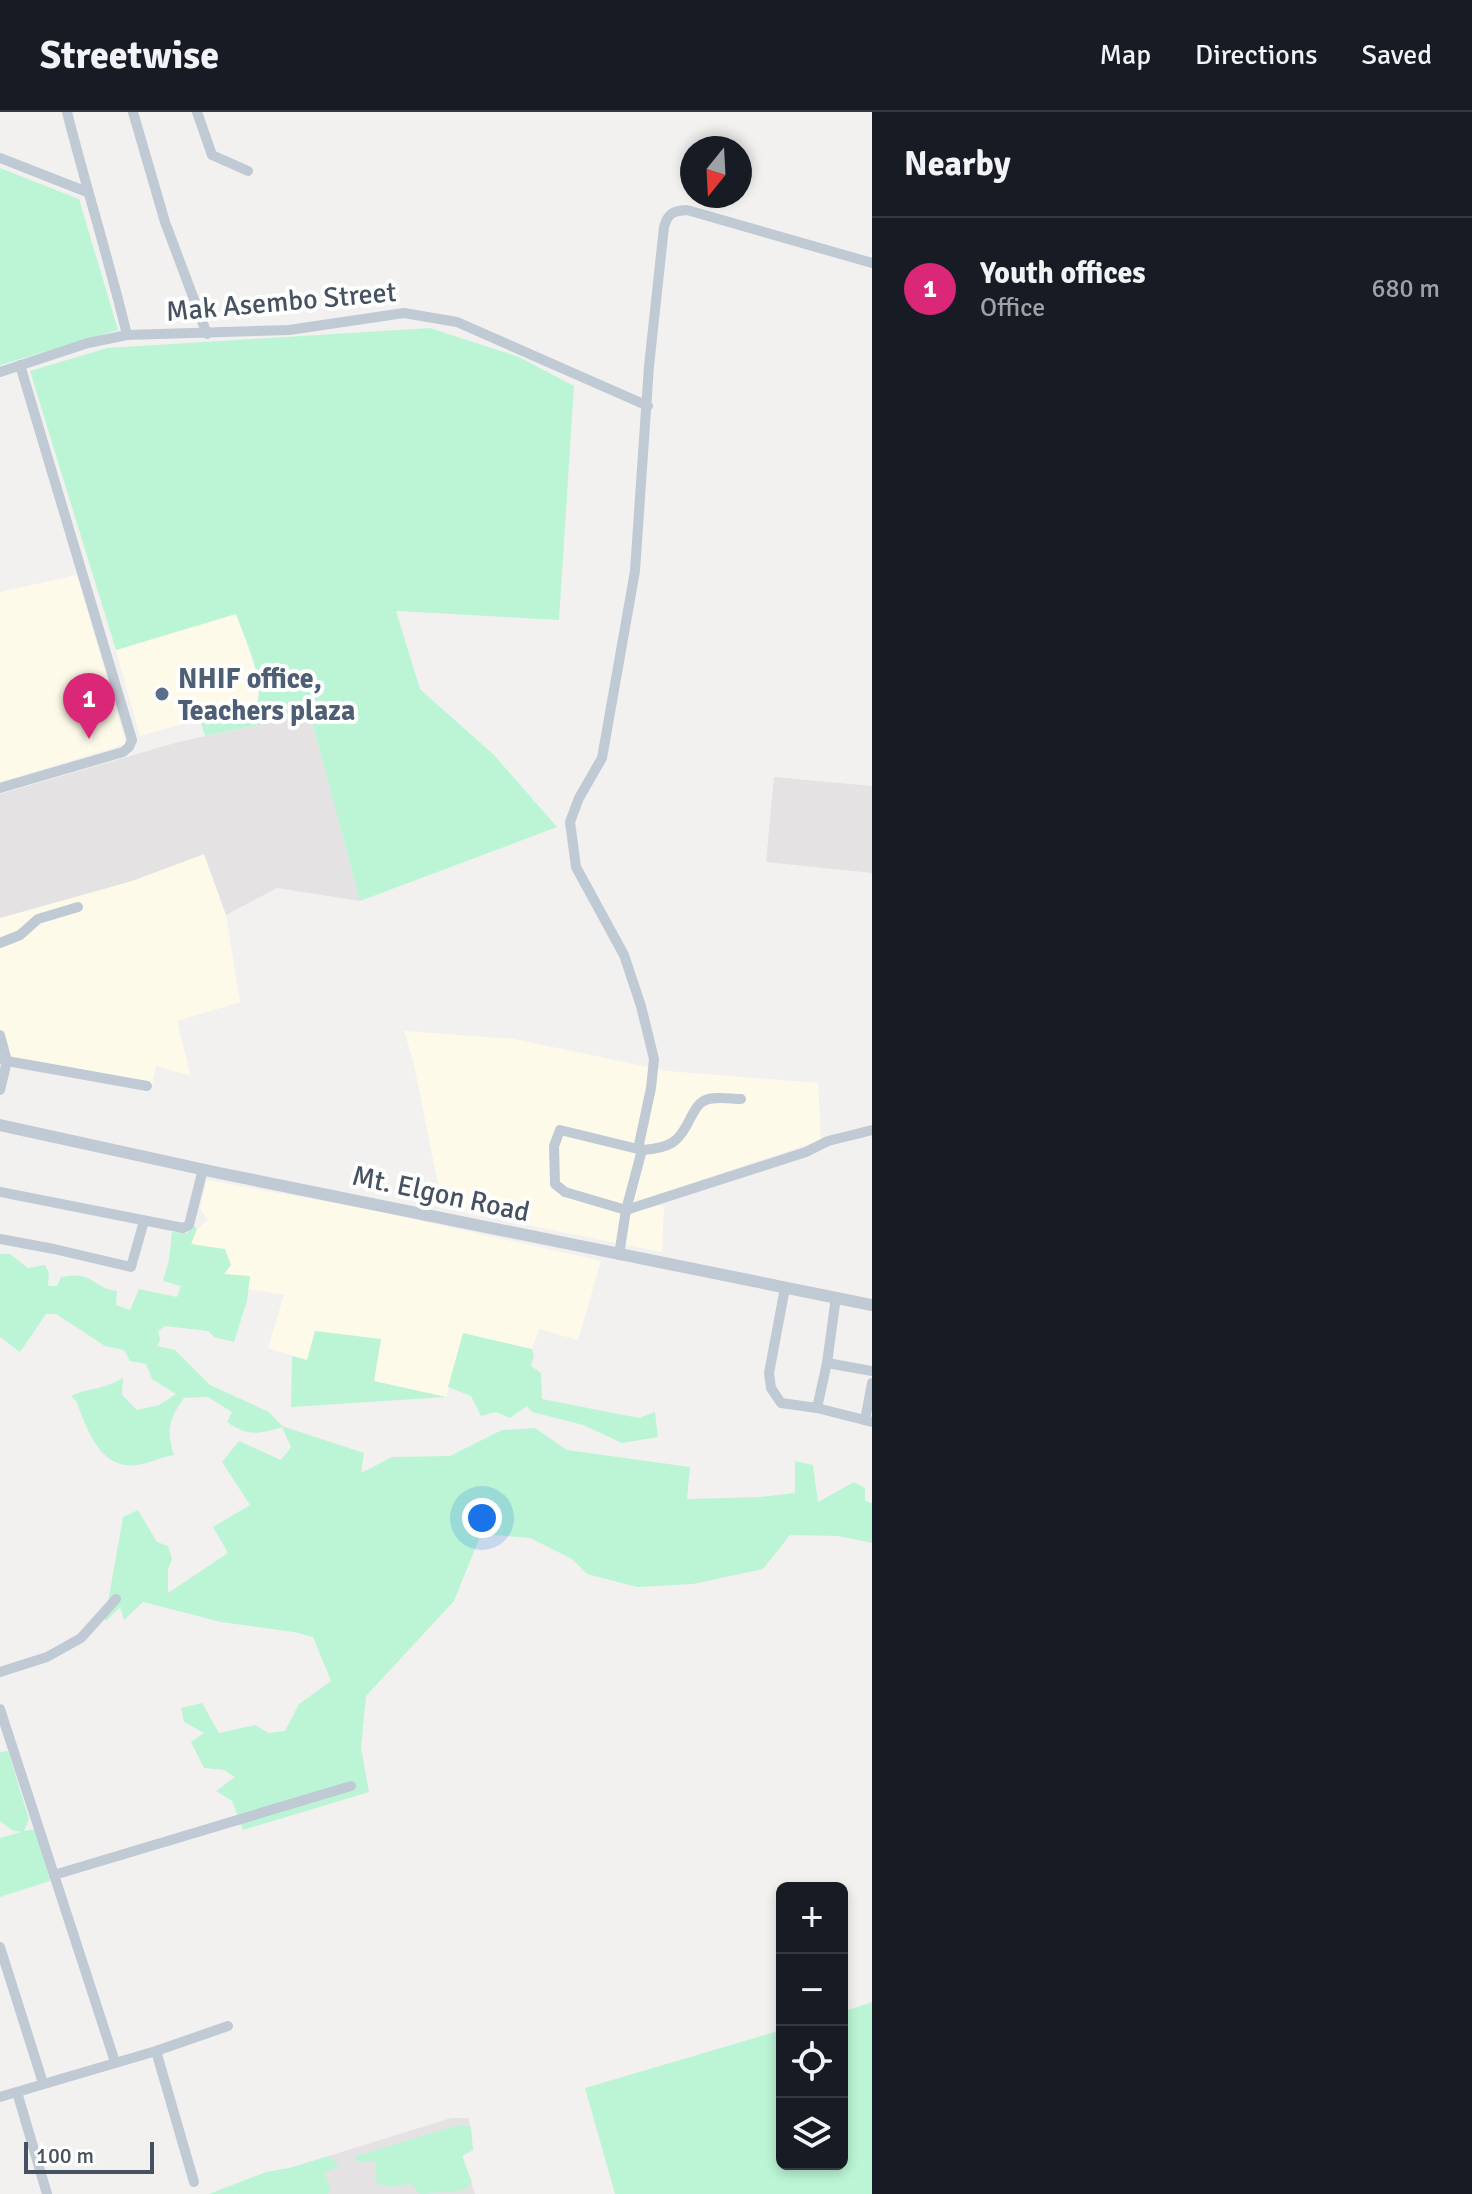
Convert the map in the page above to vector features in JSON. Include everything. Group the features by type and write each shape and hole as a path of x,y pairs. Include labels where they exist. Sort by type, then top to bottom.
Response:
{"street":[{"path":"67,112 127,335"},
{"path":"133,112 165,222 207,334"},
{"path":"197,112 212,155 248,171"},
{"path":"0,158 87,192"},
{"path":"619,1255 654,1059 624,955 576,867 570,822 579,798 602,758 635,571 649,366 664,227 668,216 675,211 687,210 872,263"},
{"name":"Mak Asembo Street","path":"0,372 88,343 127,335 289,330 404,313 457,322 648,406"},
{"path":"0,788 123,752 132,740 20,365"},
{"path":"0,943 20,935 38,919 78,907"},
{"path":"0,1035 4,1060 0,1090"},
{"path":"4,1060 147,1086"},
{"path":"741,1099 701,1102 682,1136 659,1149 640,1149 560,1130 555,1138 555,1184 559,1189 626,1210 806,1152 828,1141 872,1130"},
{"name":"Mt. Elgon Road","path":"0,1125 872,1305"},
{"path":"0,1192 183,1228 189,1225 203,1169"},
{"path":"0,1239 131,1267 144,1221"},
{"path":"785,1288 769,1373 771,1388 781,1403 869,1421 872,1383"},
{"path":"817,1408 836,1297"},
{"path":"827,1363 872,1371"},
{"path":"0,1672 47,1657 81,1638 116,1599"},
{"path":"0,1709 115,2062"},
{"path":"54,1875 351,1786"},
{"path":"0,1947 43,2083"},
{"path":"0,2097 156,2051 228,2026"},
{"path":"156,2051 194,2182"},
{"path":"17,2092 47,2194"}],"shaded area":[{"path":"77,575 126,744 0,782 0,592"},
{"path":"236,613 258,678 260,694 257,703 140,736 116,650"},
{"path":"310,714 360,901 277,888 226,915 204,854 132,881 0,918 0,794 178,742"},
{"path":"774,777 872,786 872,873 766,862"},
{"path":"205,854 226,915 240,1002 177,1021 191,1076 156,1066 151,1090 0,1061 0,918 132,881"},
{"path":"404,1031 514,1039 667,1071 818,1083 821,1140 642,1200 664,1207 662,1252 443,1208 413,1060"},
{"path":"207,1180 376,1211 601,1261 578,1340 539,1329 532,1349 464,1334 446,1397 373,1381 381,1339 307,1360 268,1348 284,1295 248,1289 250,1276 223,1274 191,1244 197,1229 208,1220 200,1208"},
{"path":"451,2118 469,2118 473,2150 462,2156 475,2194 217,2194 216,2191"}],"green space":[{"path":"0,168 79,199 118,330 0,365"},
{"path":"430,328 519,357 574,386 559,620 396,611 420,689 494,755 557,827 360,901 310,714 205,736 200,719 257,703 256,671 236,614 116,650 30,371 107,348"},
{"path":"193,1225 197,1229 191,1244 225,1249 231,1265 224,1274 250,1276 247,1301 234,1342 214,1337 208,1331 165,1326 158,1331 160,1340 157,1346 175,1350 210,1385 269,1412 282,1426 364,1453 361,1473 392,1457 450,1456 502,1430 535,1428 567,1450 690,1467 687,1499 795,1493 795,1461 813,1465 818,1502 854,1482 865,1488 865,1501 872,1503 872,1543 838,1536 790,1535 763,1569 693,1584 637,1587 587,1574 572,1559 530,1538 481,1534 454,1601 366,1696 361,1748 369,1792 243,1830 232,1801 216,1791 235,1777 224,1770 204,1768 191,1742 204,1733 184,1722 181,1708 202,1703 219,1733 255,1725 269,1733 285,1731 299,1704 331,1681 313,1637 221,1622 143,1602 124,1620 120,1607 106,1621 100,1609 108,1602 123,1517 138,1510 157,1542 168,1546 172,1559 168,1569 168,1593 228,1553 213,1527 250,1505 222,1462 239,1441 281,1460 291,1447 282,1427 248,1432 227,1422 232,1412 208,1397 184,1398 170,1425 174,1455 124,1465 113,1461 96,1445 71,1396 123,1378 122,1395 137,1410 159,1405 176,1394 152,1379 146,1364 130,1361 124,1350 105,1346 56,1314 46,1314 20,1352 0,1337 0,1254 10,1254 28,1268 45,1265 49,1273 48,1286 57,1286 61,1277 72,1275 87,1278 117,1291 116,1305 130,1310 139,1289 177,1297 181,1286 163,1281 172,1232 187,1233"},
{"path":"315,1331 381,1339 374,1381 446,1397 291,1407 292,1356 307,1360"},
{"path":"463,1333 532,1349 531,1366 541,1373 542,1399 639,1418 655,1412 658,1437 622,1443 583,1425 532,1412 527,1406 510,1418 496,1412 481,1416 471,1396 448,1387"},
{"path":"8,1751 29,1819 24,1831 36,1829 50,1881 0,1897 0,1838 21,1832 12,1830 0,1821 0,1752"},
{"path":"872,2002 872,2194 615,2194 585,2088 776,2032 776,2170 848,2170 848,2010"},
{"path":"459,2125 471,2127 473,2150 462,2156 472,2182 465,2190 420,2194 411,2184 389,2187 376,2183 375,2162 355,2161 356,2156"},
{"path":"329,2156 340,2166 324,2173 331,2189 328,2194 209,2194 266,2172"}],"place":[{"name":"NHIF office, Teachers plaza","path":"162,694"},
{"name":"Youth offices","path":"89,739"}]}
